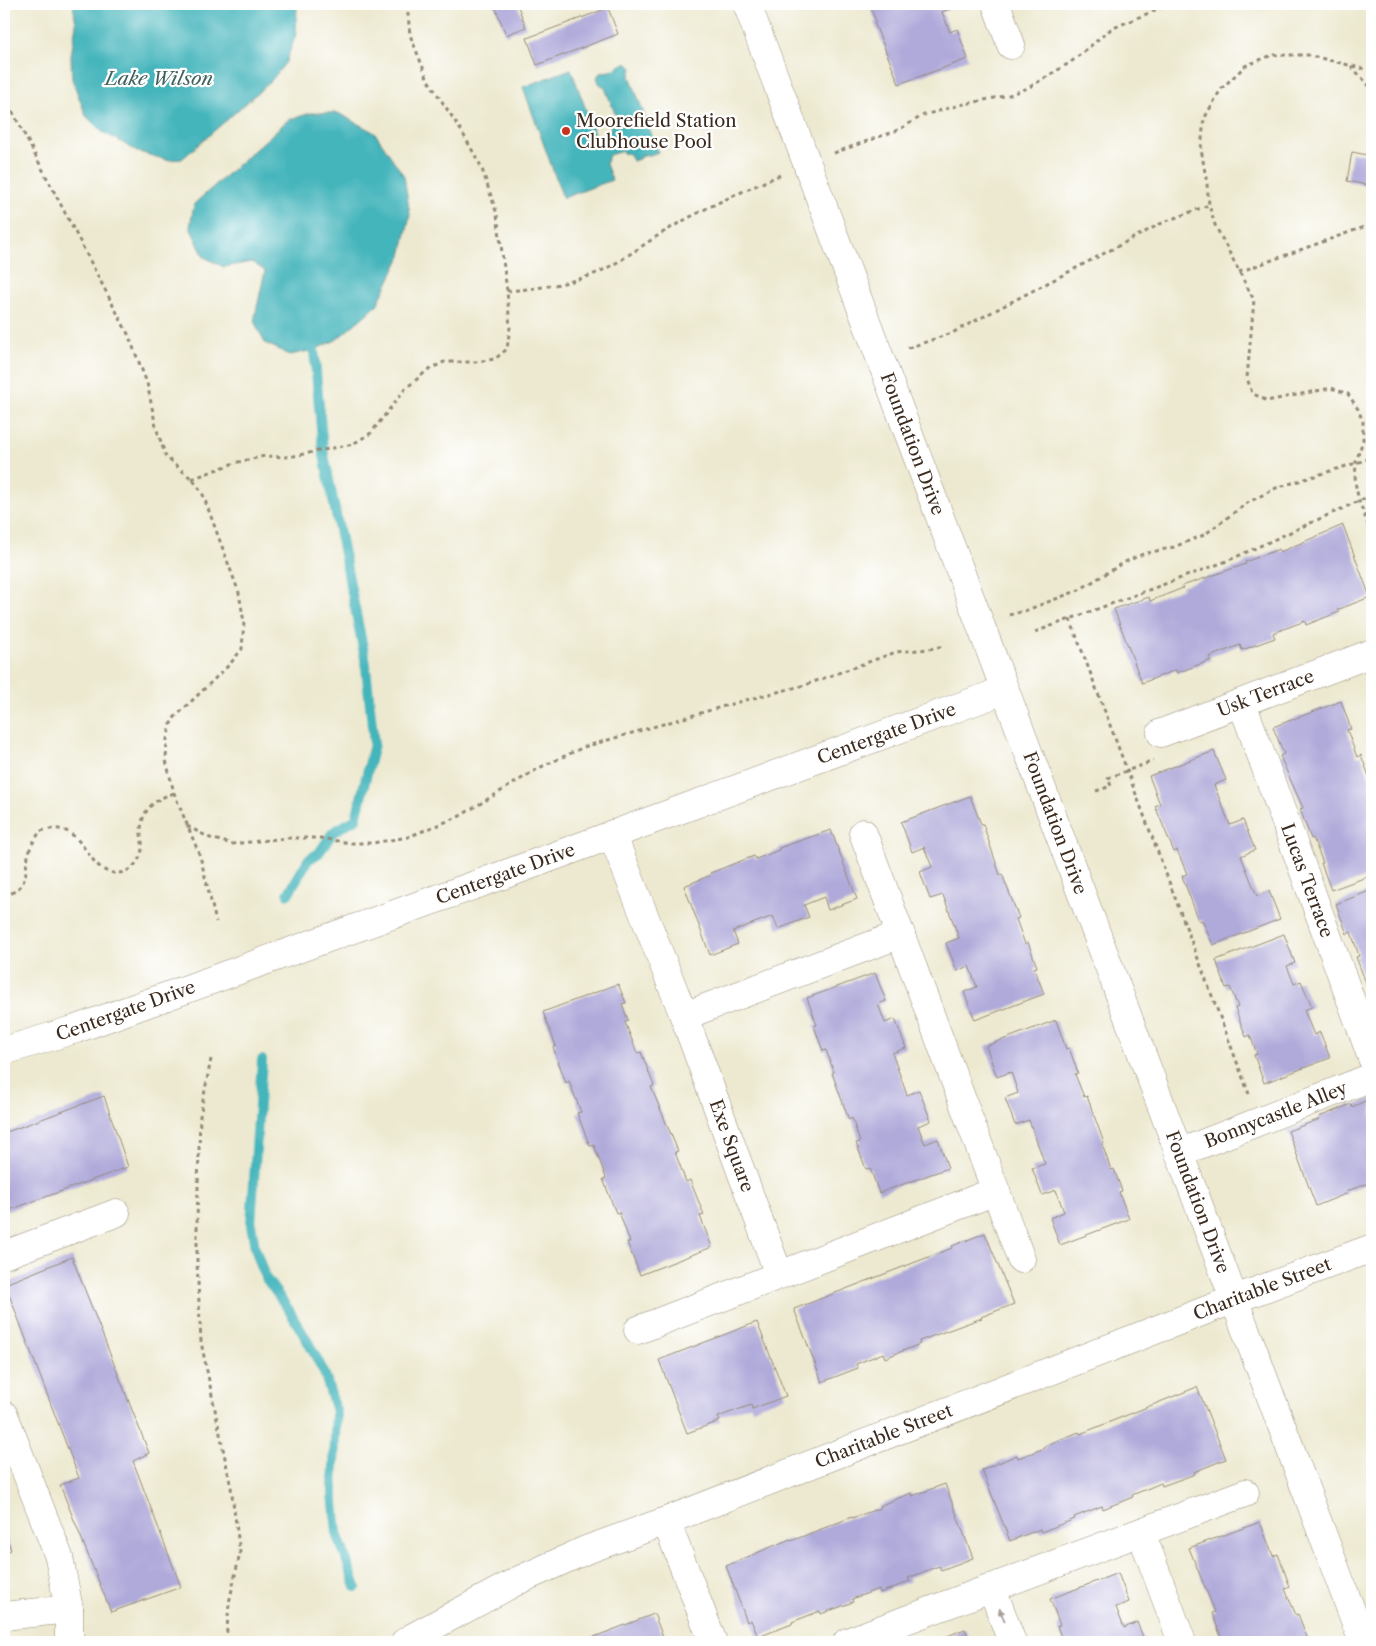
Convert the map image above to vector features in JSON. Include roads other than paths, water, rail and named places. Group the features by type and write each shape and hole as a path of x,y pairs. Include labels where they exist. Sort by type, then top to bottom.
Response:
{"street":[{"name":"Foundation Drive","path":"747,4 1363,1642"},
{"path":"996,4 1011,45"},
{"name":"Usk Terrace","path":"1161,733 1242,703 1370,660"},
{"name":"Centergate Drive","path":"4,1052 76,1030 1006,690"},
{"name":"Lucas Terrace","path":"1242,703 1372,1058"},
{"name":"Exe Square","path":"612,834 684,1016 780,1275"},
{"path":"863,834 1021,1259"},
{"path":"684,1016 901,934"},
{"name":"Bonnycastle Alley","path":"1179,1153 1372,1078"},
{"path":"638,1330 996,1192"},
{"path":"4,1255 116,1213"},
{"name":"Charitable Street","path":"405,1642 517,1582 586,1550 666,1521 1235,1299 1372,1248"},
{"path":"6,1428 59,1557 69,1609 68,1642"},
{"path":"858,1640 1245,1493"},
{"path":"666,1521 713,1642"},
{"path":"1141,1532 1182,1642"},
{"path":"992,1588 1012,1642"},
{"path":"4,1616 69,1609"}],"water":[{"name":"Lake Wilson","path":"73,4 297,4 296,34 286,62 271,81 182,159 167,160 139,152 101,131 86,116 72,79 71,56 76,24"},
{"name":"Moorefield Station Clubhouse Pool","path":"625,63 632,68 630,76 658,152 648,156 647,154 641,156 641,158 633,161 630,154 623,153 622,151 609,155 606,164 612,180 563,198 523,87 571,69 596,137 605,142 609,140 607,133 610,130 611,124 618,121 605,88 599,83 597,77 601,72 611,71"},
{"path":"311,113 338,113 375,133 404,176 410,215 401,256 377,305 336,340 314,350 290,355 265,343 254,321 265,271 252,262 224,267 204,257 190,227 194,204 288,120"}],"waterway":[{"path":"288,894 308,860 319,853 333,832 356,819 374,744 365,658 323,450 314,350"},
{"path":"262,1060 251,1224 255,1248 265,1277 289,1310 324,1372 336,1411 333,1492 337,1533 356,1587"}],"place":[{"name":"Moorefield Station Clubhouse Pool","path":"566,131"}]}
